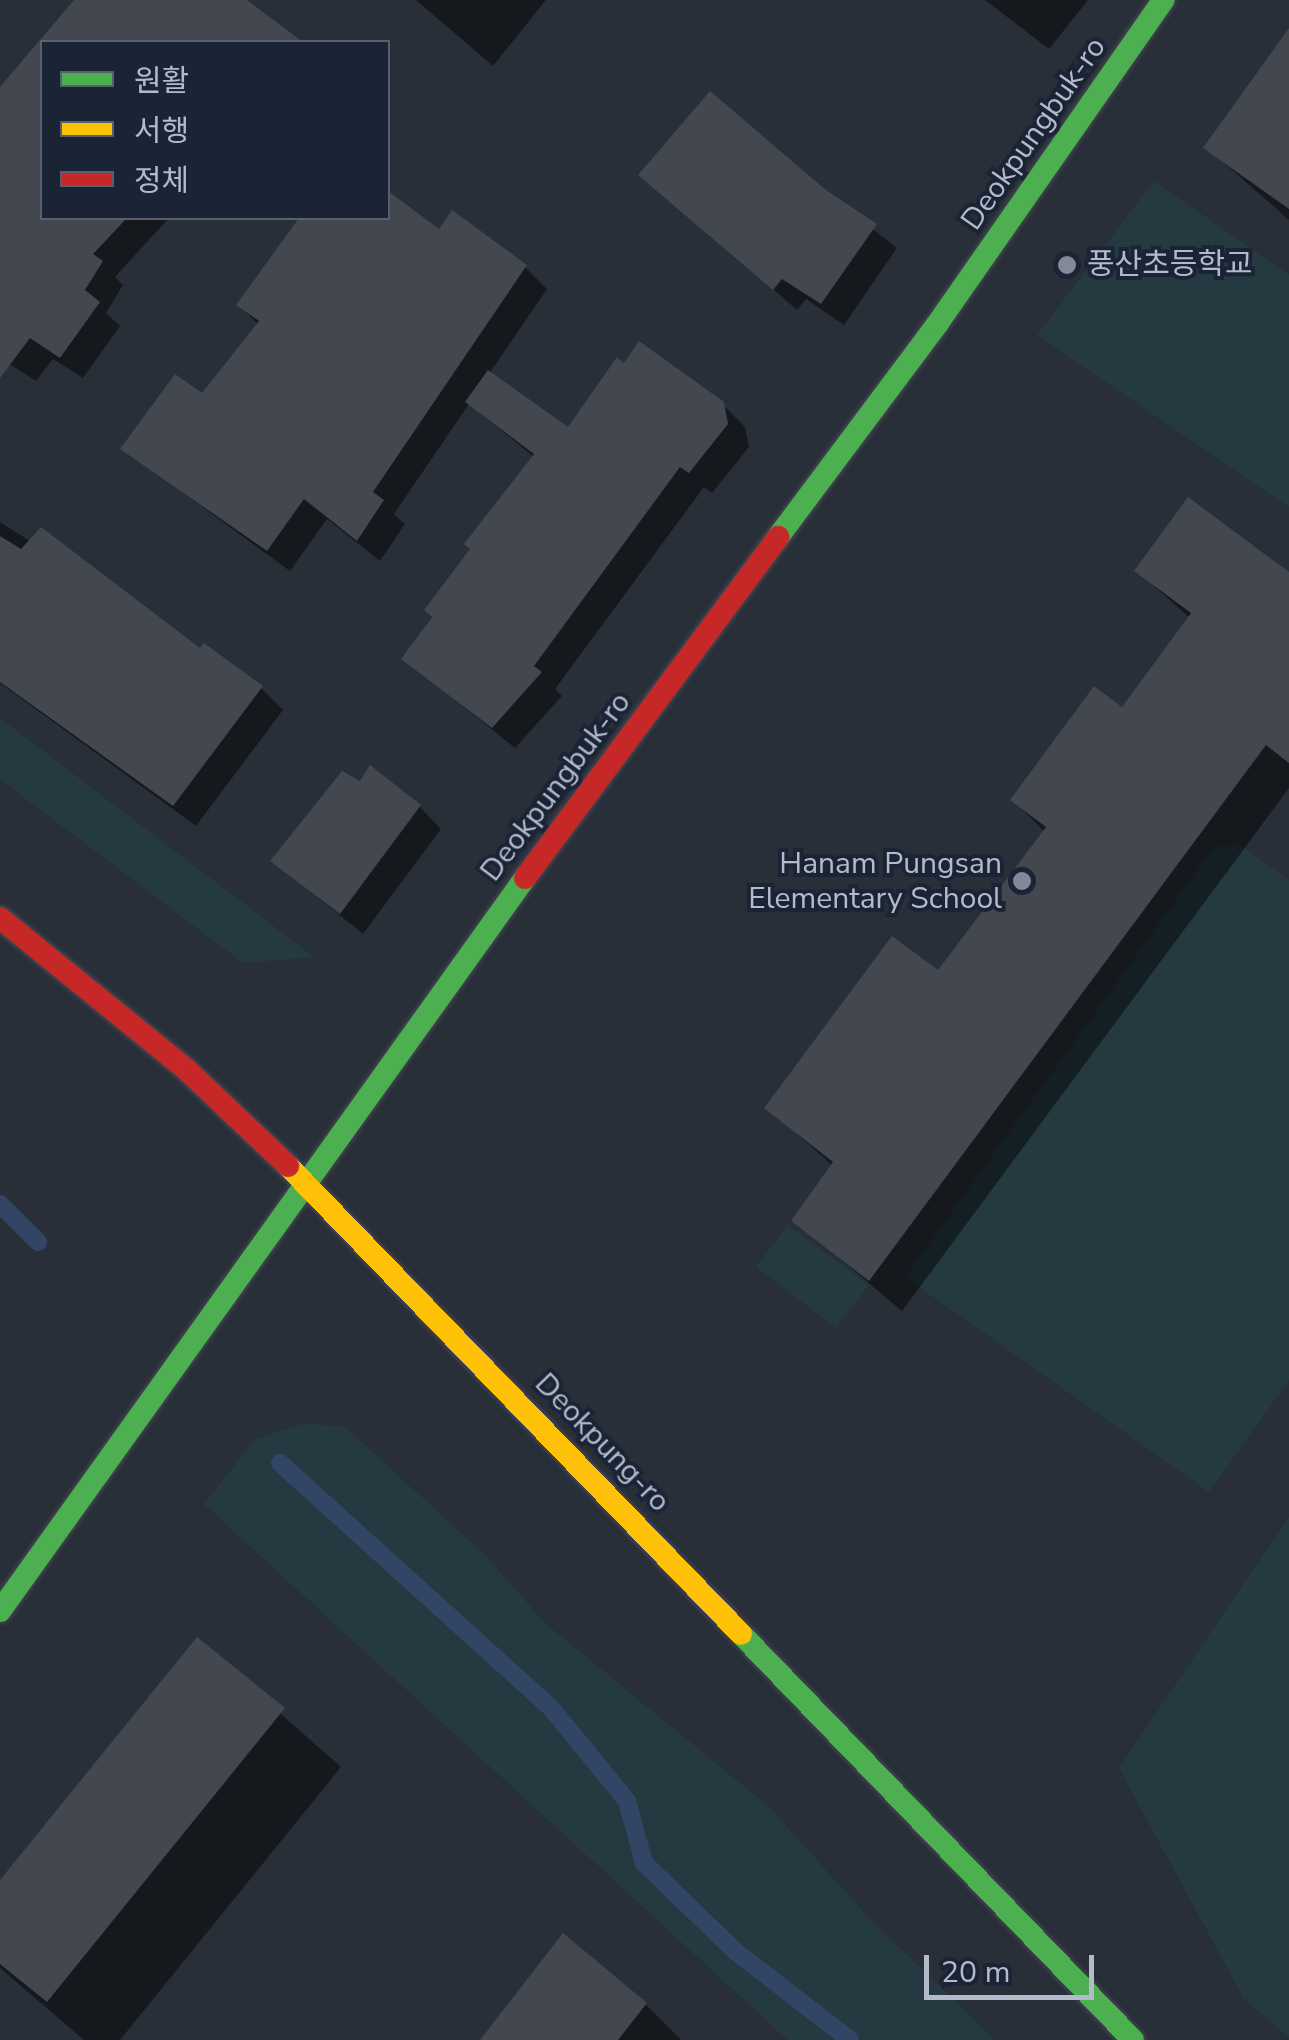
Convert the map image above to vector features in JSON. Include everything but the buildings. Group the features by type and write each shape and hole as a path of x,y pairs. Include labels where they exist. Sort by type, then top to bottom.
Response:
{"street":[{"name":"Deokpungbuk-ro","path":"0,1611 306,1183 949,308 1163,0"},
{"name":"Deokpung-ro","path":"0,918 188,1071 306,1183 1134,2040"}],"green space":[{"path":"1154,181 1289,275 1289,507 1037,335"},
{"path":"0,718 314,957 243,963 0,779"},
{"path":"1240,845 1289,880 1289,1380 1209,1492 905,1277 1214,847"},
{"path":"788,1225 869,1285 836,1328 756,1267"},
{"path":"302,1424 344,1426 485,1555 545,1623 768,1806 870,1919 995,2040 788,2040 204,1504 255,1439"},
{"path":"1289,1517 1289,2037 1244,1999 1119,1768"}],"waterway":[{"path":"0,1204 38,1242"},
{"path":"280,1463 551,1708 627,1801 644,1863 735,1951 850,2040"}],"traffic: fast":[{"path":"778,537 938,323 1163,0"},
{"path":"0,1611 525,878"},
{"path":"741,1634 1133,2040"}],"traffic: slow":[{"path":"288,1166 741,1634"}],"traffic: jam":[{"path":"525,878 778,537"},
{"path":"0,918 188,1071 288,1166"}],"place":[{"name":"풍산초등학교","path":"1067,265"},
{"name":"Hanam Pungsan Elementary School","path":"1022,881"}]}
